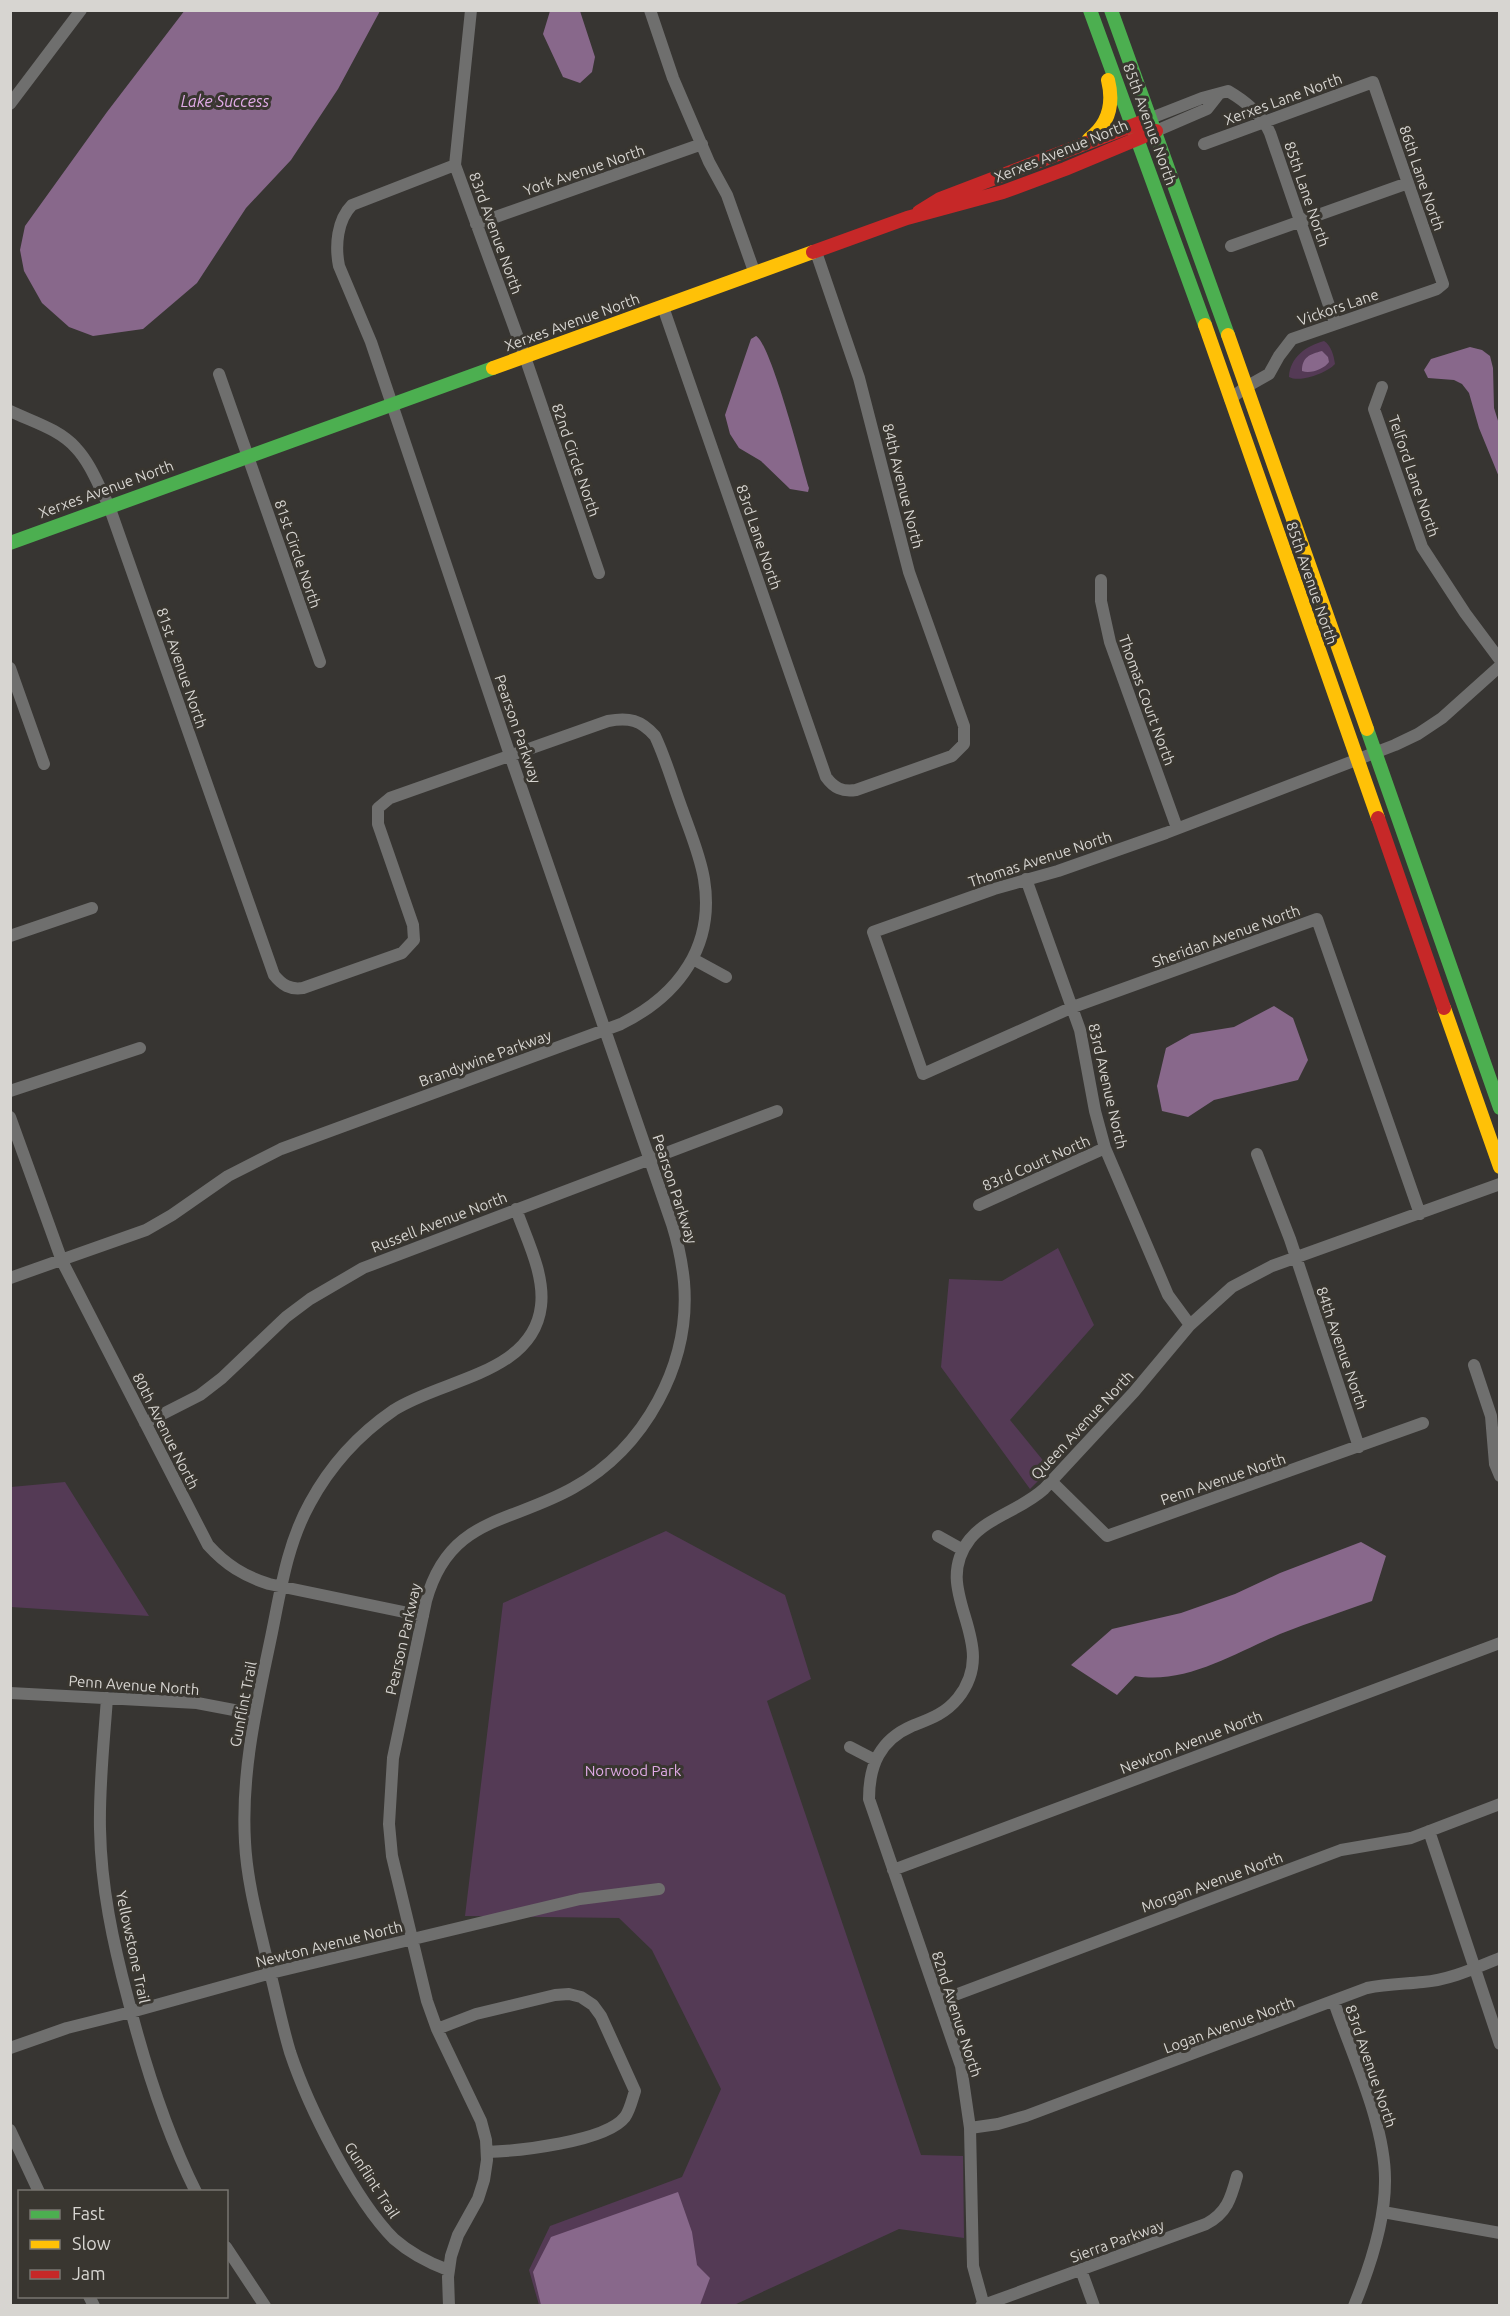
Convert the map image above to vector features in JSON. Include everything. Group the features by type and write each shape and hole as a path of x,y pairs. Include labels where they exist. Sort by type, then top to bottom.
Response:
{"main road":[{"name":"85th Avenue North","path":"1090,10 1136,132 1500,1167"},
{"path":"1079,146 1097,134 1111,109 1112,96 1092,39 1090,10"},
{"name":"85th Avenue North","path":"1111,10 1500,1108"},
{"name":"Xerxes Avenue North","path":"907,218 945,211 1032,184 1153,124"},
{"name":"Xerxes Avenue North","path":"10,543 816,252 907,218 940,199 1079,146 1136,132"}],"street":[{"path":"12,98 81,10"},
{"name":"83rd Avenue North","path":"471,10 455,165 525,357"},
{"path":"650,10 674,78 727,195 755,274"},
{"name":"Xerxes Lane North","path":"1204,144 1372,82"},
{"name":"86th Lane North","path":"1372,82 1443,284"},
{"name":"Xerxes Avenue North","path":"1153,124 1202,98 1223,93"},
{"name":"85th Lane North","path":"1223,93 1246,104 1265,122 1335,323"},
{"name":"York Avenue North","path":"476,224 702,144"},
{"name":"Pearson Parkway","path":"449,2306 448,2271 458,2235 481,2189 487,2152 481,2121 437,2029 427,2001 392,1856 390,1802 393,1758 423,1616 432,1580 455,1545 482,1527 547,1501 574,1487 600,1470 642,1427 659,1401 671,1373 680,1344 684,1314 681,1254 650,1159 510,755 371,342 339,266 336,253 342,220 346,211 360,200 455,165"},
{"path":"1231,246 1408,183"},
{"name":"84th Avenue North","path":"816,252 859,378 909,572 964,726 964,744 952,756 856,790 840,789 826,777"},
{"name":"Vickors Lane","path":"1230,399 1269,374 1292,339 1437,289 1443,284"},
{"name":"83rd Lane North","path":"663,307 826,777"},
{"name":"82nd Circle North","path":"525,357 599,573"},
{"path":"219,374 248,456"},
{"name":"Telford Lane North","path":"1382,387 1374,409 1420,542 1465,613 1500,660"},
{"name":"81st Avenue North","path":"10,411 45,426 76,448 87,463 109,506 274,975 280,983 289,987 303,988 402,953 409,948 414,940 413,925 378,824 378,808 390,798 510,755"},
{"name":"81st Circle North","path":"248,456 320,662"},
{"name":"Thomas Court North","path":"1101,580 1101,601 1110,642 1177,828"},
{"name":"Thomas Avenue North","path":"923,1074 873,932 1026,879 1058,871 1375,753 1418,734 1442,718 1500,666"},
{"path":"10,668 44,764"},
{"name":"Brandywine Parkway","path":"10,1278 146,1230 228,1176 281,1149 606,1030 641,1014 660,1001 676,985 693,959 704,924 706,901 699,857 655,736 640,721 629,719 608,721 510,755"},
{"name":"83rd Avenue North","path":"1026,879 1080,1030 1095,1111 1105,1148 1168,1294 1190,1325"},
{"path":"10,936 92,908"},
{"name":"Sheridan Avenue North","path":"923,1074 1073,1007 1317,919 1420,1214"},
{"path":"693,959 726,976"},
{"path":"10,1091 140,1048"},
{"name":"Russell Avenue North","path":"146,1423 200,1395 222,1378 286,1317 336,1282 392,1256 777,1111"},
{"name":"80th Avenue North","path":"10,1117 62,1260 208,1545 235,1570 252,1578 423,1616"},
{"name":"83rd Court North","path":"979,1205 1105,1148"},
{"name":"84th Avenue North","path":"1257,1154 1296,1258 1359,1447"},
{"name":"Queen Avenue North","path":"872,1812 869,1799 870,1772 884,1745 897,1733 945,1711 958,1698 967,1683 973,1666 974,1649 956,1585 957,1570 963,1550 978,1530 1032,1500 1134,1392 1190,1325 1232,1287 1262,1271 1500,1184"},
{"name":"Gunflint Trail","path":"448,2271 413,2253 381,2224 356,2187 314,2109 290,2053 249,1881 244,1800 247,1760 281,1586 289,1554 311,1500 345,1452 377,1422 397,1408 441,1387 495,1366 521,1348 531,1335 541,1305 541,1288 516,1209"},
{"path":"1474,1365 1491,1416 1495,1464 1500,1476"},
{"name":"Penn Avenue North","path":"1051,1481 1107,1536 1423,1423"},
{"path":"938,1536 963,1550"},
{"name":"Newton Avenue North","path":"893,1870 1500,1643"},
{"name":"Penn Avenue North","path":"10,1694 197,1703 255,1714"},
{"name":"Yellowstone Trail","path":"107,1698 101,1788 102,1871 108,1912 148,2076 162,2115 195,2190"},
{"path":"850,1747 875,1760"},
{"name":"Morgan Avenue North","path":"939,2001 1341,1850 1393,1842 1500,1804"},
{"name":"82nd Avenue North","path":"872,1812 961,2066 970,2128 973,2266 983,2305"},
{"path":"1429,1831 1500,2044"},
{"name":"Newton Avenue North","path":"10,2048 67,2028 270,1973 580,1899 659,1889"},
{"name":"Logan Avenue North","path":"970,2128 998,2124 1026,2116 1386,1984 1423,1982 1457,1974 1500,1958"},
{"path":"437,2029 476,2014 555,1995 569,1994 581,1997 593,2005 601,2016 635,2091 625,2117 603,2133 530,2149 487,2152"},
{"name":"83rd Avenue North","path":"1334,2002 1376,2121 1383,2151 1385,2181 1383,2211 1364,2281 1354,2306"},
{"path":"10,2130 38,2190"},
{"name":"Sierra Parkway","path":"983,2305 1216,2219 1225,2211 1231,2200 1237,2176"},
{"path":"1383,2211 1500,2233"},
{"path":"228,2250 265,2306"},
{"path":"1081,2270 1094,2306"}],"green space":[{"path":"1324,341 1333,354 1335,364 1326,371 1313,376 1300,379 1289,377 1292,364 1300,353"},
{"path":"1058,1248 1094,1325 1010,1420 1050,1469 1030,1489 941,1367 949,1279 1002,1281"},
{"path":"65,1482 149,1616 11,1607 11,1487"},
{"name":"Norwood Park","path":"666,1531 785,1595 811,1679 767,1701 921,2155 963,2156 964,2238 899,2229 734,2305 539,2305 529,2270 550,2226 682,2177 721,2089 652,1950 619,1918 465,1916 503,1603"}],"water":[{"name":"Lake Success","path":"185,10 380,11 338,89 291,160 246,208 197,283 143,329 93,336 69,327 42,303 24,271 20,250 25,226 107,112"},
{"path":"550,11 580,11 595,57 592,72 580,83 563,77 543,34"},
{"path":"756,336 770,360 778,382 809,488 808,492 790,489 761,461 739,448 730,434 725,415 751,339"},
{"path":"1470,347 1482,350 1490,356 1493,368 1494,408 1499,424 1499,477 1479,428 1469,393 1462,384 1454,380 1428,378 1424,370 1431,359"},
{"path":"1322,351 1328,357 1327,365 1313,371 1302,371 1303,362 1308,357"},
{"path":"1274,1006 1293,1018 1308,1060 1298,1080 1214,1100 1188,1117 1162,1111 1157,1086 1166,1048 1191,1034 1234,1027"},
{"path":"1361,1542 1386,1556 1372,1601 1280,1634 1191,1672 1154,1678 1135,1676 1117,1695 1071,1665 1112,1629 1181,1613 1235,1594 1280,1573"},
{"path":"678,2192 692,2232 697,2265 710,2278 700,2305 541,2305 533,2272 551,2237"}],"traffic: fast":[{"path":"1090,10 1205,325"},
{"path":"1111,10 1228,335"},
{"path":"10,543 493,368"},
{"path":"1367,729 1500,1108"}],"traffic: slow":[{"path":"1089,139 1101,127 1108,113 1110,105 1108,80"},
{"path":"493,368 813,252"},
{"path":"1205,325 1378,818"},
{"path":"1228,335 1367,729"},
{"path":"1444,1008 1500,1167"}],"traffic: jam":[{"path":"919,212 940,199 1142,122"},
{"path":"813,252 907,218 1003,192 1156,131"},
{"path":"1378,818 1444,1008"}]}
